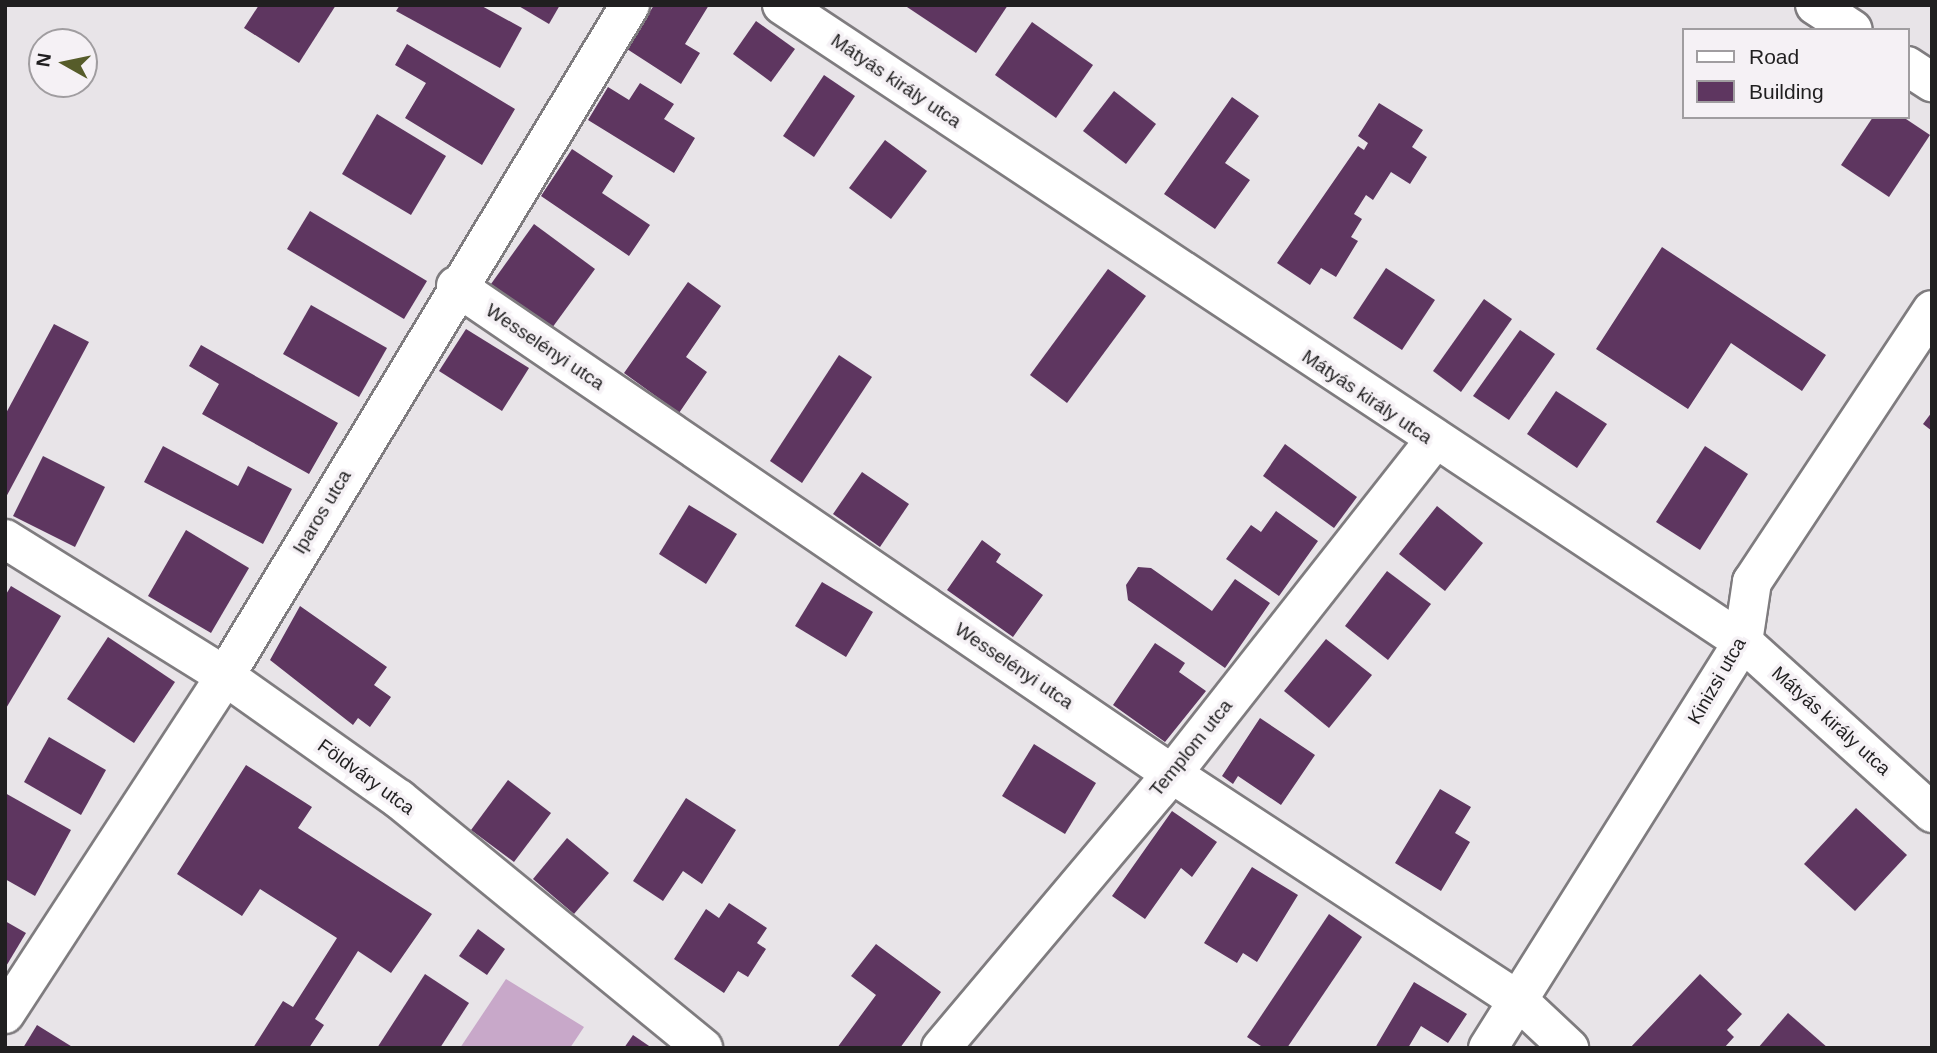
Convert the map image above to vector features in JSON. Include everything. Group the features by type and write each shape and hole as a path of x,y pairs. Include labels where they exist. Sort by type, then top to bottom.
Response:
{"street":[{"name":"Iparos utca","path":"5,1014 225,676 456,286 630,5"},
{"name":"Mátyás király utca","path":"782,5 1434,442 1743,642 1932,813"},
{"path":"1815,5 1850,28"},
{"path":"1909,66 1932,82"},
{"name":"Wesselényi utca","path":"456,286 1172,774 1519,1002 1569,1048"},
{"name":"Kinizsi utca","path":"1488,1048 1743,642 1752,582 1932,310"},
{"name":"Templom utca","path":"941,1048 1172,774 1434,442"},
{"name":"Földváry utca","path":"5,539 225,676 399,799 703,1048"}],"shaded area":[{"path":"506,979 584,1027 570,1048 460,1048"}],"building":[{"path":"259,5 336,5 299,63 244,28"},
{"path":"400,5 480,5 522,28 500,68 396,11"},
{"path":"517,5 560,5 549,24"},
{"path":"654,5 709,5 685,44 700,53 681,84 627,49"},
{"path":"904,5 1008,5 976,53"},
{"path":"756,21 795,49 771,82 733,54"},
{"path":"1032,22 1093,65 1056,118 995,75"},
{"path":"407,44 515,109 482,165 405,118 426,83 395,65"},
{"path":"824,75 855,96 814,157 783,136"},
{"path":"640,83 674,104 664,119 695,138 674,173 588,120 608,87 629,100"},
{"path":"1114,91 1156,124 1126,164 1083,131"},
{"path":"1232,97 1259,116 1225,163 1250,180 1215,229 1164,194"},
{"path":"1379,103 1423,130 1412,147 1427,157 1410,184 1391,172 1373,200 1366,195 1354,214 1362,219 1351,237 1358,241 1336,277 1321,268 1310,285 1277,263 1358,146 1364,150 1368,143 1358,136"},
{"path":"377,114 446,156 411,215 342,174"},
{"path":"1872,119 1906,119 1930,135 1889,197 1841,165"},
{"path":"885,140 927,171 891,219 849,188"},
{"path":"572,149 613,176 602,193 650,225 629,256 541,196"},
{"path":"310,211 427,281 404,319 287,249"},
{"path":"534,224 595,269 552,328 491,284"},
{"path":"1662,247 1826,355 1802,391 1731,343 1688,409 1596,349"},
{"path":"1386,268 1435,300 1402,350 1353,318"},
{"path":"1108,269 1146,296 1067,403 1030,375"},
{"path":"688,282 721,306 686,357 707,372 679,413 624,373"},
{"path":"1484,299 1512,319 1461,392 1433,371"},
{"path":"311,305 387,348 359,397 283,354"},
{"path":"54,324 89,342 5,499 5,415"},
{"path":"466,329 529,368 502,411 439,371"},
{"path":"1520,330 1555,354 1509,420 1473,396"},
{"path":"201,345 338,423 309,474 202,414 219,384 189,366"},
{"path":"839,355 872,377 802,483 770,461"},
{"path":"1556,391 1607,424 1577,468 1527,434"},
{"path":"1932,412 1932,431 1923,424"},
{"path":"1285,444 1357,497 1334,528 1263,476"},
{"path":"163,446 238,486 248,466 292,489 263,544 144,482"},
{"path":"1705,446 1748,474 1700,550 1656,522"},
{"path":"43,456 105,487 75,547 13,516"},
{"path":"862,472 909,504 880,547 833,514"},
{"path":"689,505 737,534 706,584 659,554"},
{"path":"1437,506 1483,543 1445,591 1399,554"},
{"path":"1276,511 1318,541 1279,596 1226,559 1251,525 1261,532"},
{"path":"186,530 249,568 211,633 148,596"},
{"path":"982,540 1001,554 996,562 1043,595 1013,637 947,590"},
{"path":"1138,567 1151,568 1212,611 1235,579 1270,603 1225,668 1128,600 1126,585"},
{"path":"1387,571 1431,604 1388,660 1345,626"},
{"path":"822,582 873,612 846,657 795,626"},
{"path":"11,586 61,616 5,710 5,596"},
{"path":"300,606 387,667 374,685 391,697 370,727 358,718 353,725 270,660"},
{"path":"108,637 175,682 134,743 67,699"},
{"path":"1326,639 1372,675 1329,728 1284,691"},
{"path":"1155,643 1185,663 1179,672 1206,691 1165,742 1113,705"},
{"path":"1260,718 1315,755 1281,805 1238,776 1233,784 1222,776"},
{"path":"49,737 106,770 81,815 24,782"},
{"path":"1034,744 1096,783 1065,834 1002,796"},
{"path":"246,765 312,807 298,828 432,914 391,973 358,951 315,1019 324,1025 309,1048 253,1048 283,1001 293,1007 337,938 260,889 242,916 177,874"},
{"path":"508,780 551,813 514,862 471,830"},
{"path":"1440,789 1471,807 1455,833 1470,842 1441,891 1395,863"},
{"path":"5,793 71,830 35,896 5,879"},
{"path":"686,798 736,830 702,884 683,871 663,901 633,881"},
{"path":"1856,808 1907,855 1855,911 1804,864"},
{"path":"1172,811 1217,842 1192,877 1181,868 1145,919 1112,896"},
{"path":"567,838 609,873 574,914 533,879"},
{"path":"1252,867 1298,895 1257,962 1243,953 1237,963 1204,943"},
{"path":"729,903 767,928 757,943 766,949 748,977 738,971 724,993 674,959 706,909 719,918"},
{"path":"1329,914 1362,937 1287,1048 1264,1048 1247,1037"},
{"path":"5,921 26,933 5,968"},
{"path":"478,929 505,949 487,975 459,956"},
{"path":"876,944 941,992 900,1048 837,1048 876,995 851,976"},
{"path":"425,974 469,1003 440,1048 377,1048"},
{"path":"1700,974 1742,1014 1727,1030 1734,1037 1724,1048 1630,1048"},
{"path":"1414,982 1467,1014 1448,1043 1421,1026 1408,1048 1375,1048"},
{"path":"1788,1013 1828,1048 1758,1048"},
{"path":"37,1025 74,1048 23,1048"},
{"path":"633,1035 652,1048 624,1048"}]}
